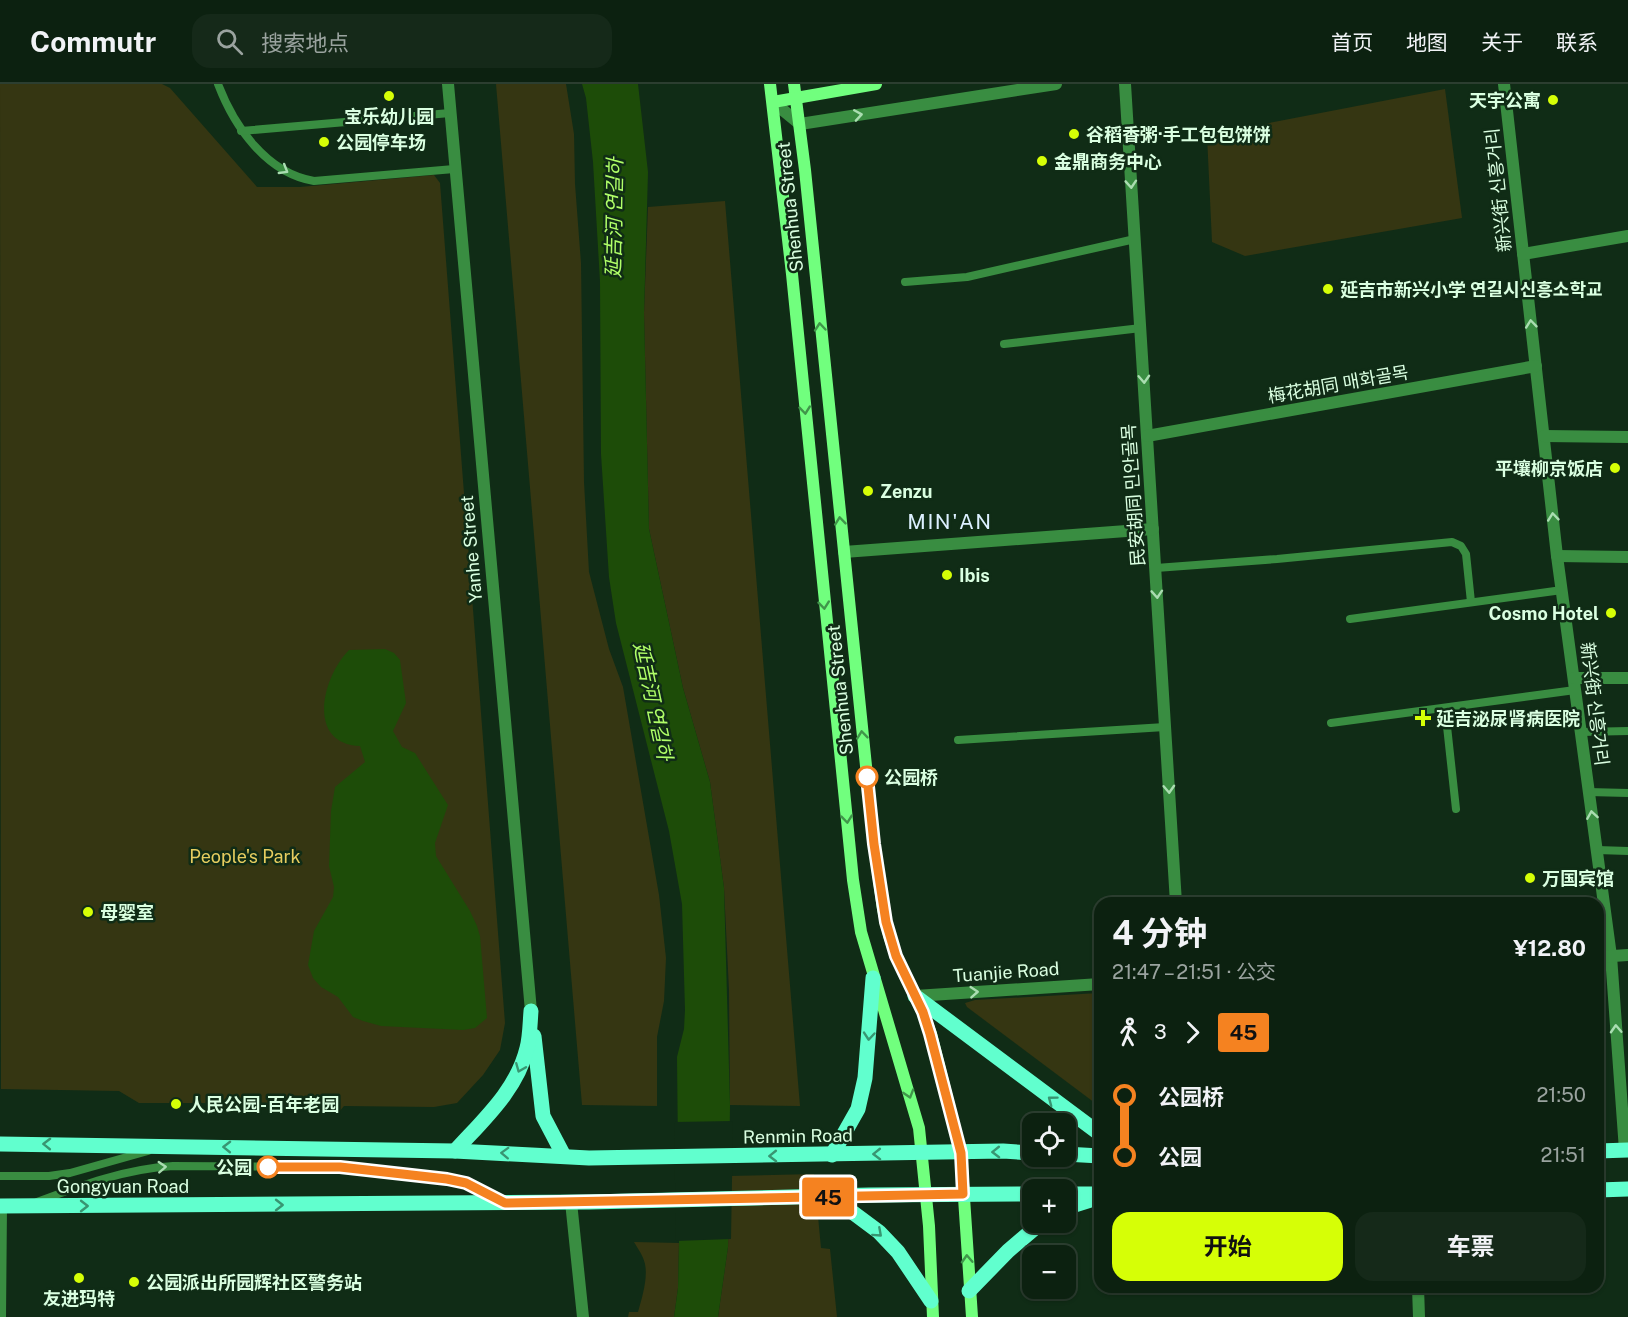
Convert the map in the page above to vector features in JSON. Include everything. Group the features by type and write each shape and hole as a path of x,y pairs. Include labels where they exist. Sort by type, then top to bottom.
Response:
{"main road":[{"name":"Shenhua Street","path":"770,84 853,880 861,932 912,1104 922,1153 927,1195 933,1317"},
{"name":"Shenhua Street","path":"794,84 800,124 872,832 883,909 896,956 930,1034 961,1153 972,1317"},
{"path":"773,102 876,84"},
{"path":"832,1155 858,1109 866,1078 873,978"},
{"path":"915,996 1094,1130"},
{"path":"455,1151 509,1090 520,1071 528,1048 531,1011"},
{"path":"531,1011 543,1116 564,1156"},
{"path":"0,1144 455,1151 564,1156"},
{"path":"1604,1151 1626,1150"},
{"name":"Renmin Road","path":"564,1156 590,1158 1022,1152"},
{"path":"1076,1155 1094,1156"},
{"path":"1604,1190 1628,1189"},
{"path":"571,1202 1022,1194"},
{"path":"1076,1195 1094,1196"},
{"path":"832,1197 879,1232 898,1252 931,1301"},
{"path":"1076,1204 1094,1198"},
{"name":"Gongyuan Road","path":"1,1206 571,1202"},
{"path":"969,1291 1028,1233"}],"street":[{"name":"Yanhe Street","path":"448,84 531,1011"},
{"path":"773,102 800,124 1056,84"},
{"name":"民安胡同 민안골목","path":"1125,84 1176,897"},
{"name":"新兴街 신흥거리","path":"1504,84 1557,556 1603,897"},
{"path":"1523,254 1628,236"},
{"name":"梅花胡同 매화골목","path":"1147,436 1536,366"},
{"path":"1544,436 1628,437"},
{"path":"844,552 1153,529"},
{"path":"1557,556 1628,557"},
{"path":"1574,684 1628,678"},
{"name":"新兴街 신흥거리","path":"1604,903 1611,956 1626,1150"},
{"path":"1604,957 1628,955"},
{"name":"Tuanjie Road","path":"915,996 1094,984"},
{"path":"571,1202 583,1317"},
{"path":"0,1317 1,1206"},
{"path":"1418,1293 1419,1317"}],"lane":[{"path":"218,84 241,131 270,160 301,179 314,181 454,169"},
{"path":"241,131 450,113"},
{"path":"905,282 967,277 1135,239"},
{"path":"1004,344 1141,328"},
{"path":"1155,568 1452,542 1461,546 1466,554 1471,602"},
{"path":"1350,619 1562,590"},
{"path":"1331,723 1445,708 1574,684"},
{"path":"1445,708 1456,809"},
{"path":"958,740 1165,727"},
{"path":"1581,732 1628,731"},
{"path":"1588,792 1628,793"},
{"path":"1597,850 1628,851"},
{"path":"0,1176 49,1176 69,1173 168,1145"},
{"path":"26,1206 101,1178 146,1168 173,1166 340,1167 378,1171 466,1183 505,1203"}],"green space":[{"name":"People's Park","path":"0,84 162,84 170,88 257,187 300,187 434,175 440,183 505,1023 500,1050 483,1075 457,1103 434,1107 344,1106 339,1112 306,1111 302,1105 294,1105 289,1110 252,1109 250,1104 242,1104 238,1109 213,1108 205,1103 139,1103 119,1091 1,1089"},
{"path":"496,84 566,84 574,134 581,263 584,482 589,572 609,649 623,687 659,895 666,958 664,1001 657,1037 657,1106 582,1105"},
{"path":"1445,89 1462,218 1245,256 1212,242 1207,135"},
{"path":"725,201 800,1106 730,1105 729,990 724,888 710,782 683,688 649,529 644,313 648,207"},
{"path":"1094,993 1094,1102 967,1007 965,1003 975,1000"},
{"path":"814,1174 821,1248 830,1249 837,1317 718,1317 728,1247 729,1176"},
{"path":"634,1242 679,1243 678,1288 674,1317 628,1317 629,1312 638,1312 646,1275 644,1261"}],"water":[{"name":"延吉河 연길하","path":"582,84 638,84 648,172 644,313 649,529 683,688 710,782 724,888 730,1105 728,1247 718,1317 674,1317 678,1288 679,1243 677,1057 684,1029 685,1010 682,904 669,831 616,623 609,577 601,454 600,281 593,162 586,98"},
{"path":"385,649 394,653 400,660 406,703 393,731 402,747 415,753 448,805 435,843 436,856 470,911 480,936 487,1018 475,1028 463,1030 381,1026 363,1021 353,1017 338,997 321,987 313,978 308,965 314,931 333,897 334,887 329,866 331,811 335,787 365,762 360,746 343,742 332,734 326,722 324,707 326,692 332,676 349,650"}],"pier":[{"path":"733,1121 731,1239 676,1241 674,1122"}],"bus line":[{"name":"45","path":"268,1167 340,1167 447,1179 466,1183 505,1203 963,1194 961,1153 930,1034 923,1012 896,956 883,909 867,777"}],"place":[{"name":"宝乐幼儿园","path":"389,96"},
{"name":"天宇公寓","path":"1553,100"},
{"name":"谷稻香粥·手工包包饼饼","path":"1074,134"},
{"name":"公园停车场","path":"324,142"},
{"name":"金鼎商务中心","path":"1042,161"},
{"name":"延吉市新兴小学 연길시신흥소학교","path":"1328,289"},
{"name":"平壤柳京饭店","path":"1615,468"},
{"name":"Zenzu","path":"868,491"},
{"name":"Ibis","path":"947,575"},
{"name":"Cosmo Hotel","path":"1611,613"},
{"name":"延吉泌尿肾病医院","path":"1423,718"},
{"name":"公园桥","path":"867,777"},
{"name":"万国宾馆","path":"1530,878"},
{"name":"母婴室","path":"88,912"},
{"name":"人民公园-百年老园","path":"176,1104"},
{"name":"公园","path":"268,1167"},
{"name":"友进玛特","path":"79,1278"},
{"name":"公园派出所园辉社区警务站","path":"134,1282"}],"district":[{"name":"MIN'AN","path":"950,521"}]}
